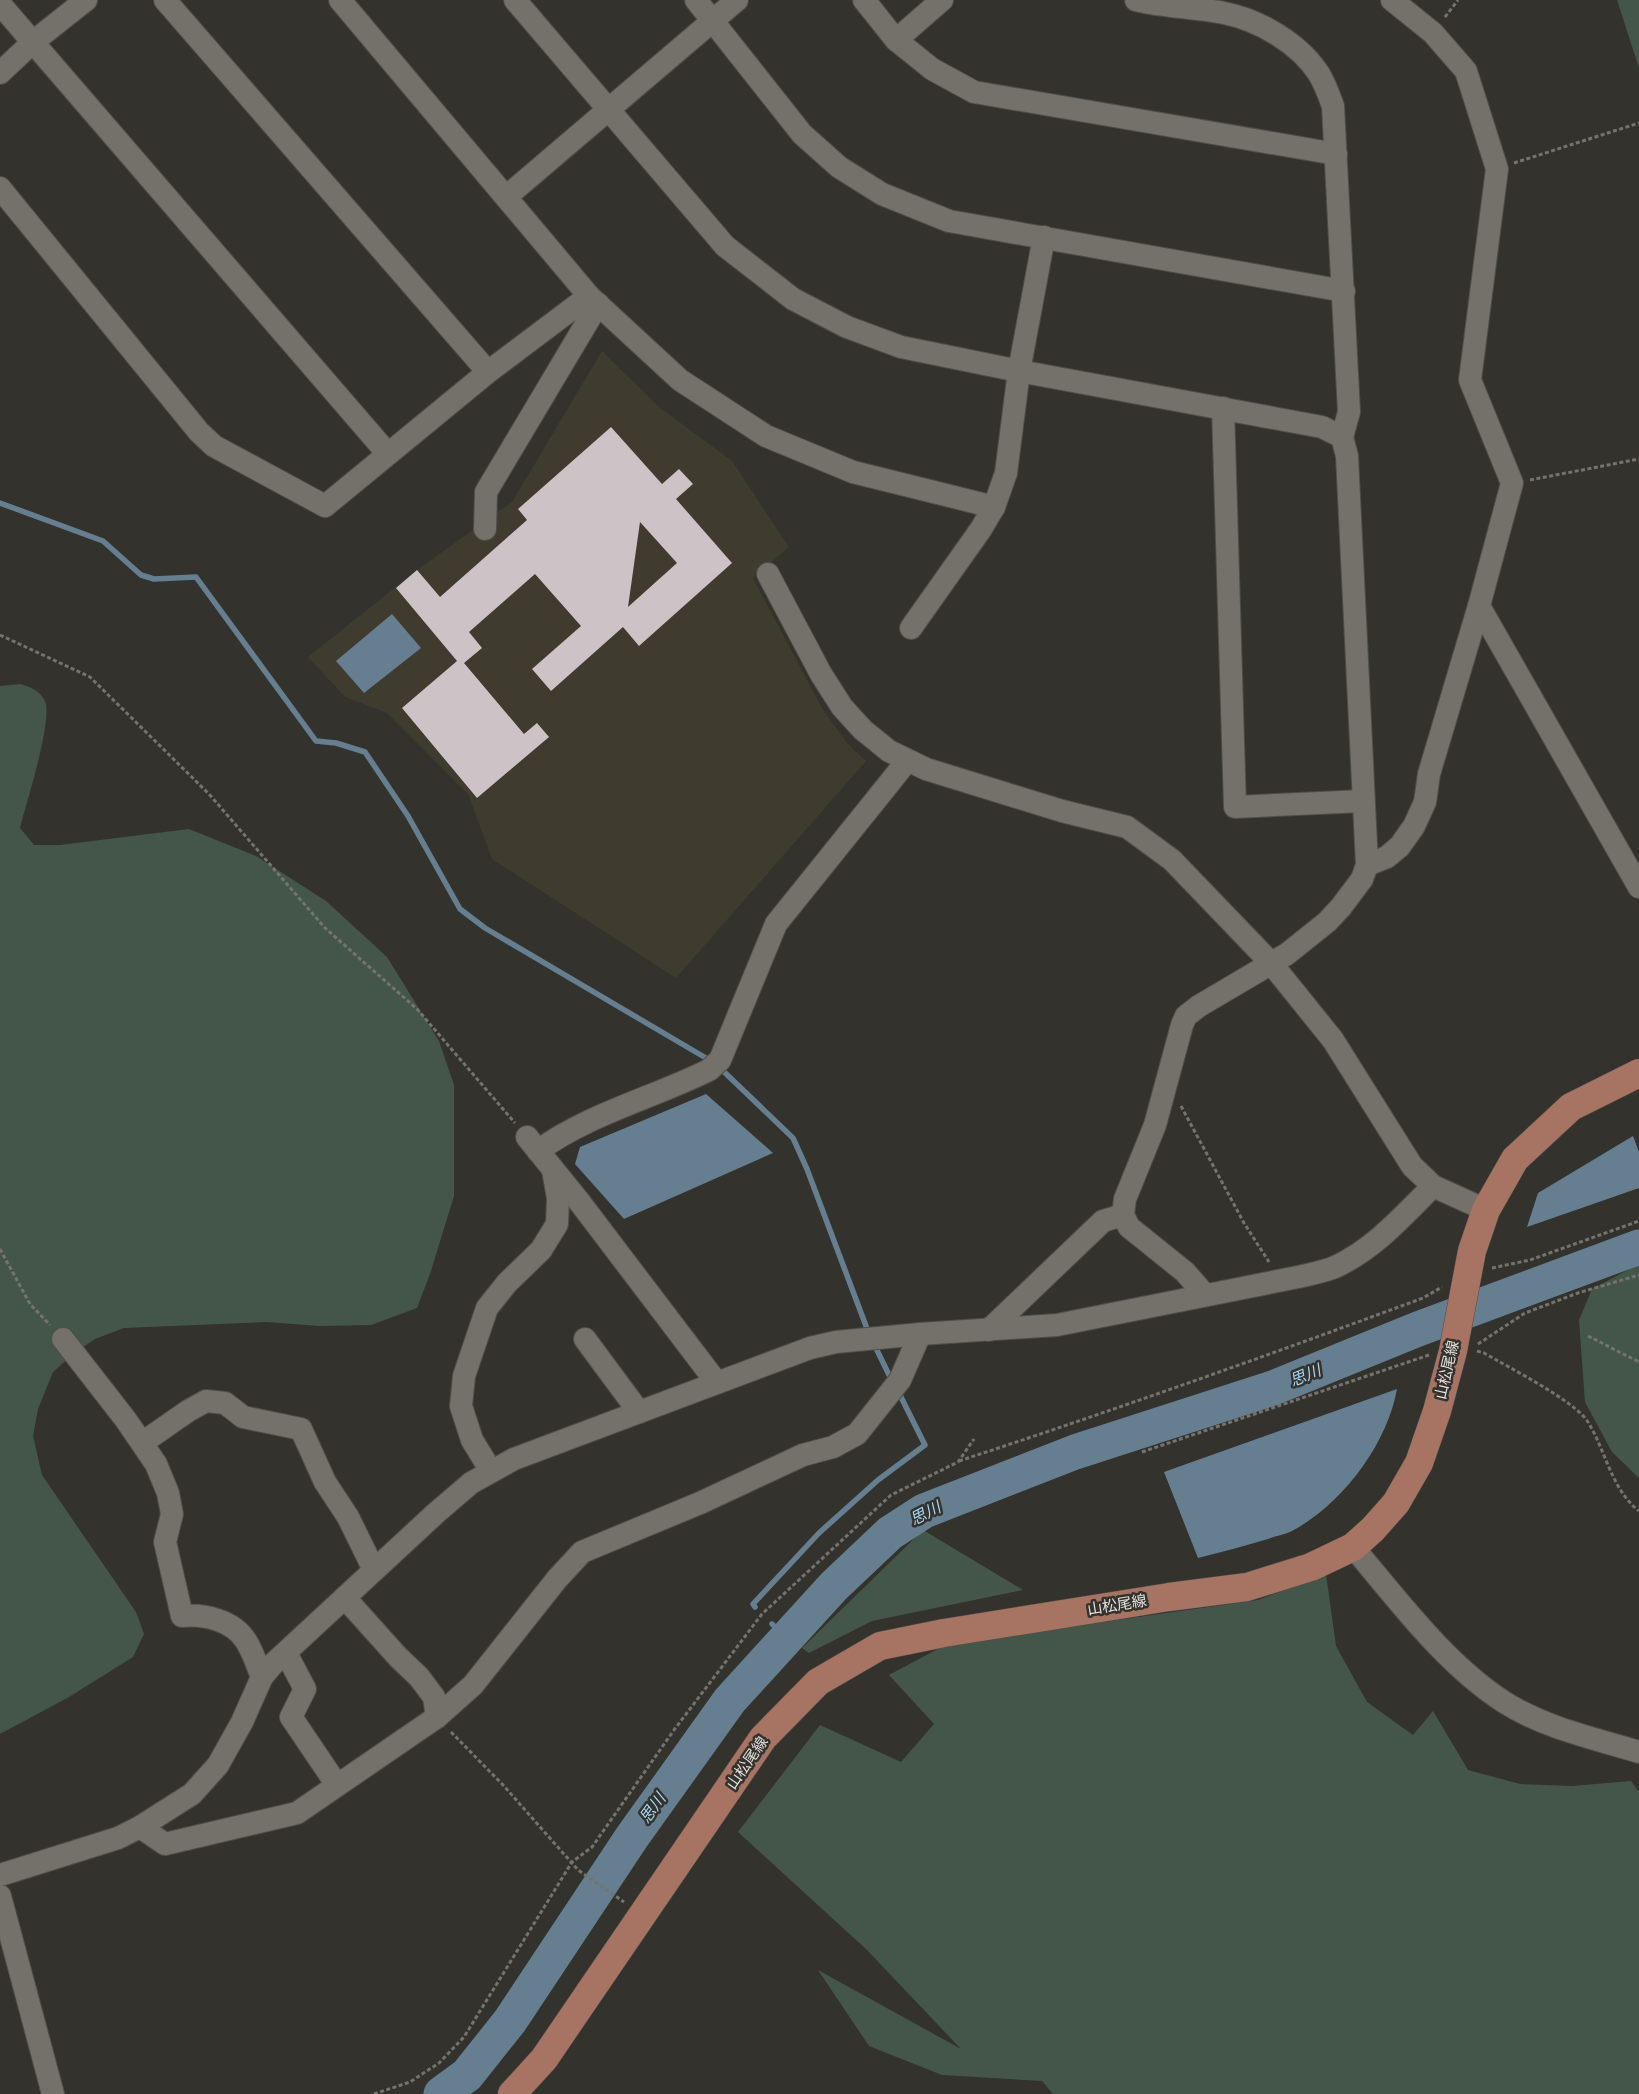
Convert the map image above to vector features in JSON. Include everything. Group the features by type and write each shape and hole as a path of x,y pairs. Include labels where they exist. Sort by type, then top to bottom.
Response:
{"main road":[{"name":"山松尾線","path":"512,2094 544,2059 763,1738 818,1682 880,1646 944,1632 1169,1597 1247,1587 1311,1567 1353,1548 1396,1503 1419,1463 1437,1411 1453,1347 1472,1251 1486,1210 1515,1159 1571,1106 1639,1073"}],"street":[{"path":"0,73 33,42 86,0"},
{"path":"165,0 488,372"},
{"path":"340,0 593,300 680,380 766,436 853,472 994,507"},
{"path":"515,0 725,246 793,299 846,327 901,347 1019,371 1322,427 1342,437"},
{"path":"696,0 802,134 839,166 882,194 949,221 1344,291"},
{"path":"506,197 736,0"},
{"path":"864,0 896,40 932,70 974,92 1336,154"},
{"path":"896,40 942,0"},
{"path":"1136,0 1225,13 1255,24 1283,38 1306,57 1323,83 1333,106 1344,291 1349,412 1342,437 1347,456 1367,865 1362,879 1336,912 1287,954 1223,991 1186,1016 1176,1044 1155,1125 1125,1199 1124,1215 1129,1227 1185,1272 1205,1295"},
{"path":"1367,865 1387,858 1400,846 1414,826 1425,802 1429,774 1479,606 1512,483 1470,380 1497,169 1466,71 1433,33 1392,0"},
{"path":"0,4 388,454"},
{"path":"0,188 200,432 214,446 326,506 488,372 593,300"},
{"path":"911,628 981,529 994,507 1006,473 1019,371 1044,237"},
{"path":"485,529 486,492 593,300"},
{"path":"1223,408 1235,807 1363,801"},
{"path":"768,574 842,707 875,741 907,761 1062,811 1127,827 1172,860 1271,963 1333,1040 1412,1166 1432,1186 1486,1210"},
{"path":"1479,606 1639,887"},
{"path":"717,1383 533,1144 556,1138 715,1065 776,924 907,761"},
{"path":"491,1472 472,1440 461,1406 464,1376 487,1308 508,1283 542,1250 558,1224 558,1198 554,1170"},
{"path":"0,1875 118,1838 140,1827 192,1794 218,1765 242,1722 262,1677 436,1512 471,1483 514,1459 810,1348 858,1340 920,1334 1057,1325 1278,1281 1334,1267 1358,1254 1381,1238 1432,1186"},
{"path":"989,1330 1103,1221 1124,1215"},
{"path":"140,1827 165,1844 297,1813 437,1717 473,1685 557,1578 582,1552 700,1503 803,1454 833,1447 857,1434 894,1387 920,1334"},
{"path":"585,1339 639,1412"},
{"path":"64,1340 156,1464 168,1493 172,1514 165,1542 182,1616 193,1615 213,1618 233,1628 245,1639 262,1677"},
{"path":"142,1443 188,1411 206,1401 225,1403 243,1417 301,1429 325,1482 348,1517 374,1570"},
{"path":"1353,1548 1447,1654 1474,1679 1504,1702 1566,1731 1639,1752"},
{"path":"345,1598 398,1658 419,1677 434,1697 437,1717"},
{"path":"286,1653 305,1689 291,1717 337,1785"},
{"path":"0,1896 53,2094"}],"path":[{"path":"1497,169 1639,123"},
{"path":"1512,483 1639,459"},
{"path":"0,635 90,677 209,794 325,928 417,1009 533,1144"},
{"path":"1164,1091 1175,1098 1186,1111 1244,1223 1274,1270 1278,1281"},
{"path":"374,2094 410,2082 439,2064 464,2037 572,1862 592,1847 674,1730 762,1614 891,1496 958,1462 1263,1358 1466,1280 1530,1260 1639,1221"},
{"path":"0,1249 30,1304 64,1340"},
{"path":"1639,1275 1578,1292 1525,1313 1471,1349 1484,1353 1566,1402 1588,1420 1614,1481 1639,1511"},
{"path":"1588,1336 1639,1362"},
{"path":"1142,1452 1453,1347"},
{"path":"958,1462 974,1439"},
{"path":"437,1717 504,1786 578,1870 620,1899"}],"shaded area":[{"path":"602,351 659,407 732,461 789,547 753,578 822,708 847,743 866,761 676,978 492,859 468,794 387,713 345,697 308,657 417,570 512,502"}],"green space":[{"path":"1617,0 1639,0 1639,68"},
{"path":"21,684 32,688 40,694 45,701 46,711 42,743 20,828 34,845 60,845 189,829 256,856 326,901 387,957 439,1041 454,1085 454,1196 430,1274 417,1308 371,1325 320,1326 267,1322 124,1328 95,1339 73,1354 53,1372 38,1409 33,1436 42,1475 136,1612 144,1634 133,1657 69,1697 0,1734 0,686"},
{"path":"1639,1264 1639,1478 1612,1452 1585,1402 1579,1320 1592,1289"},
{"path":"923,1530 1023,1590 872,1621 809,1653 802,1648"},
{"path":"1326,1574 1336,1646 1367,1702 1413,1735 1433,1711 1468,1770 1520,1784 1572,1786 1631,1781 1639,1792 1639,2094 1053,2094 1042,2081 942,2075 869,2046 818,1970 961,2049 866,1949 738,1832 820,1725 901,1762 934,1724 889,1675 947,1644 1258,1600"}],"water":[{"path":"392,614 421,648 364,693 336,661"},
{"path":"706,1094 773,1153 624,1219 575,1164 580,1147"},
{"path":"1633,1136 1639,1152 1639,1188 1527,1227 1538,1193"},
{"path":"1397,1389 1392,1410 1372,1452 1359,1472 1327,1507 1309,1521 1290,1532 1198,1558 1164,1472"}],"building":[{"path":"611,427 662,484 679,469 693,484 676,499 732,563 639,646 623,627 551,691 532,669 581,626 535,574 469,632 482,648 464,663 524,734 537,723 549,737 477,798 402,708 457,661 396,588 417,570 440,597 527,520 518,509","holes":["640,522 677,563 628,607"]}],"waterway":[{"path":"0,503 103,541 141,575 154,579 196,577 316,741 336,743 365,752 408,816 460,909 485,928 711,1061"},
{"path":"719,1067 793,1138 807,1169 869,1334"},
{"name":"思川","path":"441,2094 467,2075 510,2021 632,1837 730,1700 834,1586 890,1533 924,1511 1075,1452 1273,1388 1418,1329 1639,1247"},
{"path":"874,1344 892,1381"},
{"path":"755,1607 753,1604 819,1533 878,1480 925,1445 898,1391"},
{"path":"772,1624 787,1638"}]}
